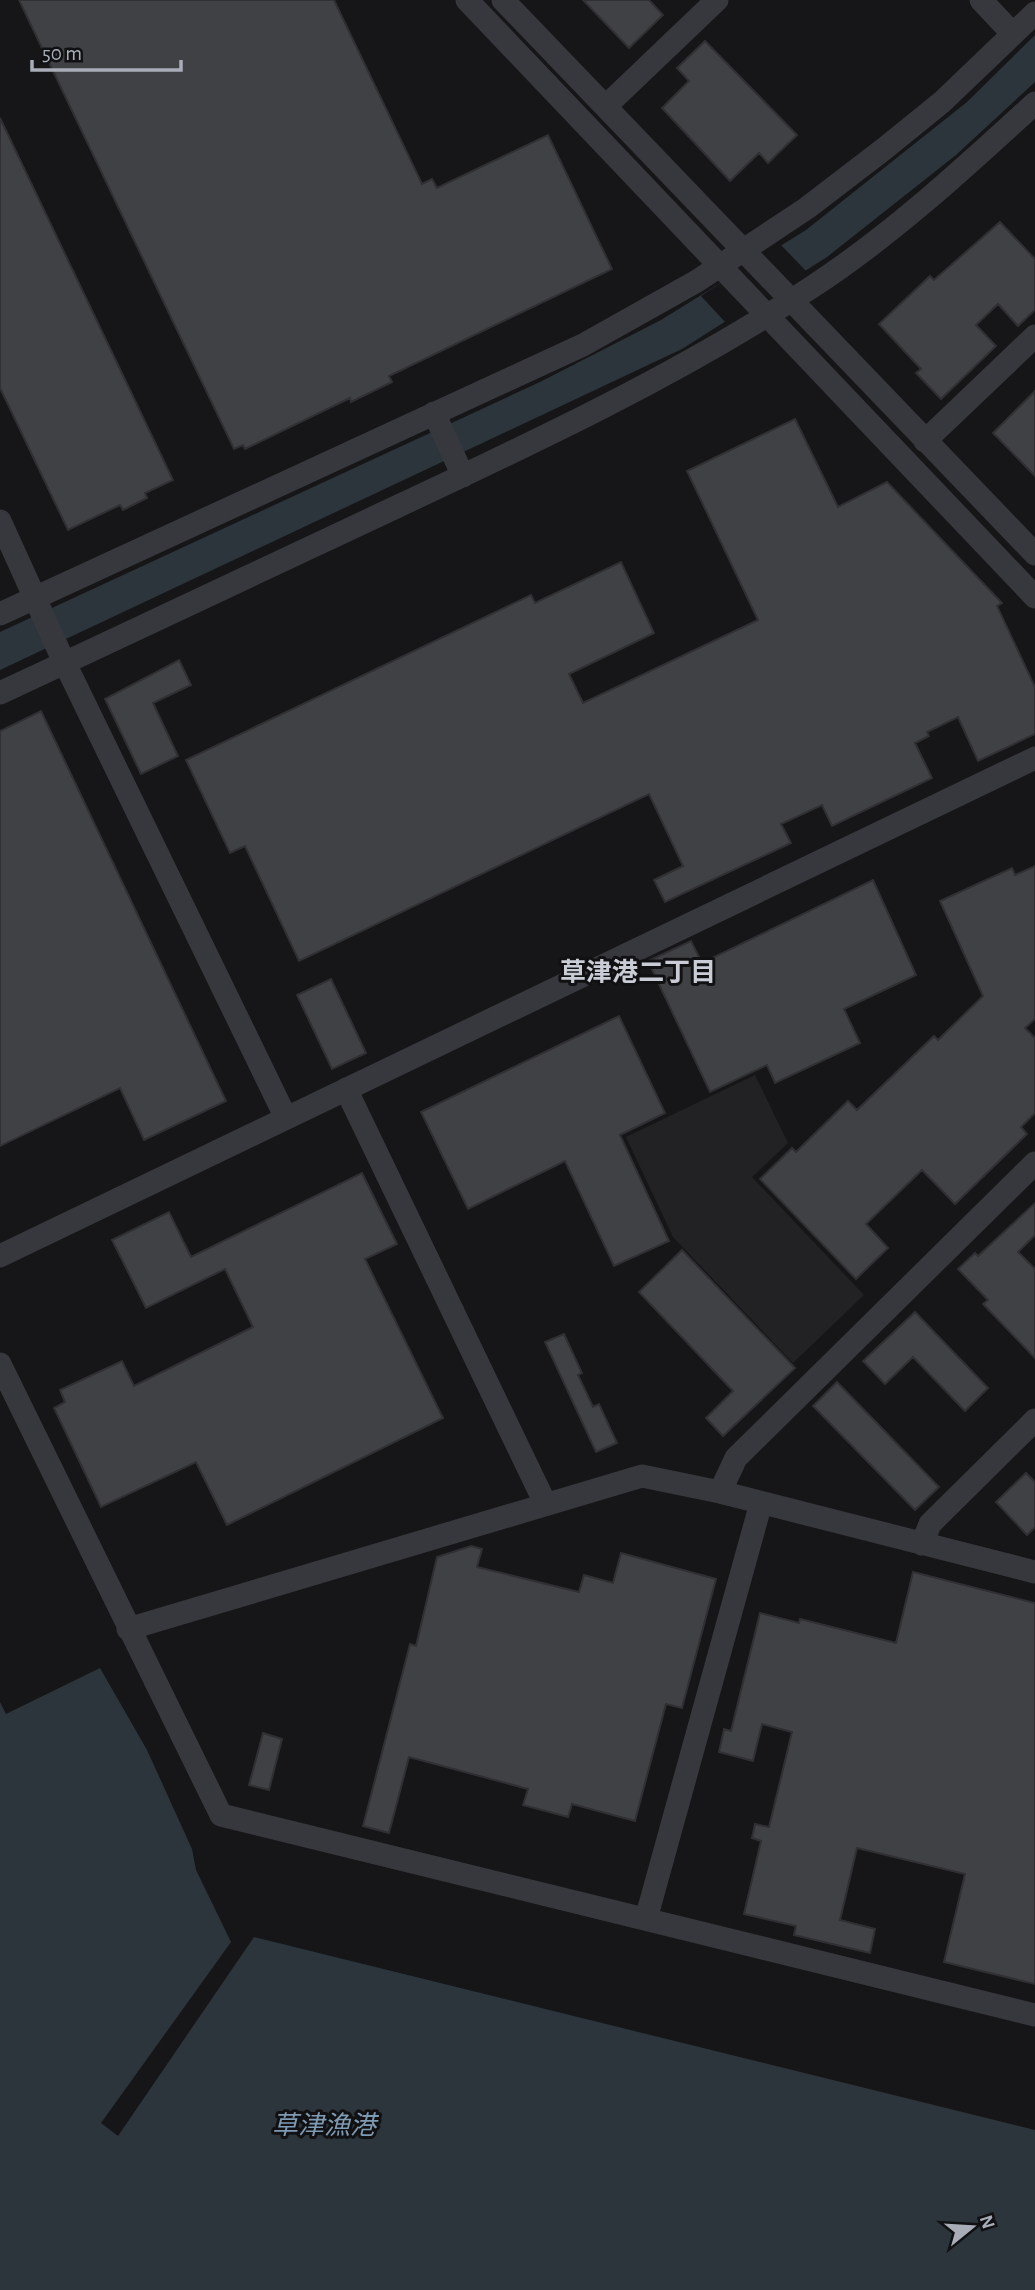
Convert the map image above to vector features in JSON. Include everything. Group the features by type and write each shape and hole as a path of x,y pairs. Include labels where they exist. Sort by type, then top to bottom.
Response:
{"street":[{"path":"467,0 1035,597"},
{"path":"503,0 925,440 1031,544"},
{"path":"606,106 717,0"},
{"path":"981,0 1013,34"},
{"path":"0,614 39,603 437,419 726,271 749,256 942,102 1035,13"},
{"path":"0,693 62,657 658,378 762,309 850,260 941,189 1035,103"},
{"path":"925,440 1035,336"},
{"path":"437,419 460,469"},
{"path":"0,521 62,657 286,1118"},
{"path":"0,1256 1035,758"},
{"path":"346,1088 545,1503"},
{"path":"720,1492 736,1458 1032,1172"},
{"path":"0,1364 220,1815 1035,2015"},
{"path":"922,1544 930,1524 1035,1420"},
{"path":"128,1629 642,1476 720,1492 1035,1572"},
{"path":"646,1919 761,1503"}],"shaded area":[{"path":"755,1075 788,1143 752,1177 864,1295 793,1363 673,1237 626,1137"}],"water":[{"path":"1035,35 1035,82 956,155 827,257 682,349 0,670 0,632 540,382 661,320 806,230 967,102"},
{"name":"草津漁港","path":"100,1668 147,1750 192,1849 196,1870 231,1942 101,2123 118,2136 254,1937 1035,2130 1035,2290 0,2290 0,1702 6,1714"}],"pier":[{"path":"780,244 807,272 726,323 701,296"}],"building":[{"path":"19,0 334,0 422,184 432,179 437,188 548,135 612,269 389,376 392,382 351,402 350,398 245,449 243,445 234,449"},
{"path":"583,0 649,0 663,15 629,48"},
{"path":"705,41 797,135 768,163 759,153 730,181 662,108 689,81 677,68"},
{"path":"0,118 173,480 145,493 147,498 123,510 120,505 68,530 0,388"},
{"path":"1000,222 1035,259 1035,310 1018,326 998,304 976,325 996,346 941,399 916,373 921,369 879,324 930,276 934,280"},
{"path":"1035,391 1035,476 993,433"},
{"path":"795,419 838,507 887,482 1002,603 997,606 1035,687 1035,734 978,761 958,717 927,732 929,736 915,743 932,778 832,826 822,805 781,824 791,843 665,902 654,880 683,866 649,794 299,961 245,846 230,853 186,760 531,595 535,603 621,562 654,633 569,674 583,703 758,620 687,471"},
{"path":"179,660 191,685 153,703 178,756 141,774 105,699"},
{"path":"41,711 226,1101 144,1140 120,1088 0,1146 0,731"},
{"path":"1035,866 1035,1019 1025,1028 1035,1038 1035,1113 1021,1127 1027,1134 955,1204 922,1170 866,1224 888,1248 856,1279 760,1179 792,1148 796,1152 848,1101 857,1110 934,1036 938,1040 983,996 940,901 1012,868 1015,875"},
{"path":"873,880 916,975 844,1009 860,1043 775,1083 767,1065 710,1092 648,961 691,941 702,963"},
{"path":"331,979 366,1053 332,1069 297,995"},
{"path":"619,1016 665,1113 620,1135 669,1241 614,1266 565,1161 468,1209 421,1112"},
{"path":"362,1173 397,1244 365,1259 443,1418 227,1525 196,1462 101,1507 54,1408 65,1402 60,1390 122,1361 134,1386 253,1327 225,1269 146,1308 112,1240 169,1212 191,1257"},
{"path":"1035,1203 1035,1235 1018,1252 1035,1269 1035,1358 983,1304 988,1300 958,1269 975,1253 978,1256"},
{"path":"682,1250 795,1368 723,1436 706,1418 733,1391 639,1292"},
{"path":"915,1312 988,1388 965,1411 913,1357 885,1384 863,1361"},
{"path":"564,1334 582,1373 578,1375 593,1407 599,1404 617,1443 596,1452 545,1342"},
{"path":"837,1382 939,1487 915,1510 813,1406"},
{"path":"1026,1473 1035,1482 1035,1527 1027,1535 996,1502"},
{"path":"471,1546 482,1549 477,1567 579,1592 584,1575 613,1583 621,1553 716,1579 682,1708 666,1704 635,1821 572,1804 568,1817 523,1805 528,1789 409,1757 389,1833 363,1826 410,1644 416,1646 437,1557"},
{"path":"913,1572 1035,1603 1035,1984 944,1962 965,1874 857,1848 840,1920 875,1929 870,1953 794,1935 796,1926 744,1914 761,1841 752,1838 755,1824 769,1827 792,1732 762,1724 753,1761 719,1752 724,1729 731,1731 760,1613 799,1623 800,1619 896,1643"},
{"path":"263,1733 282,1739 269,1790 249,1785"}],"district":[{"name":"草津港二丁目","path":"638,973"}]}
